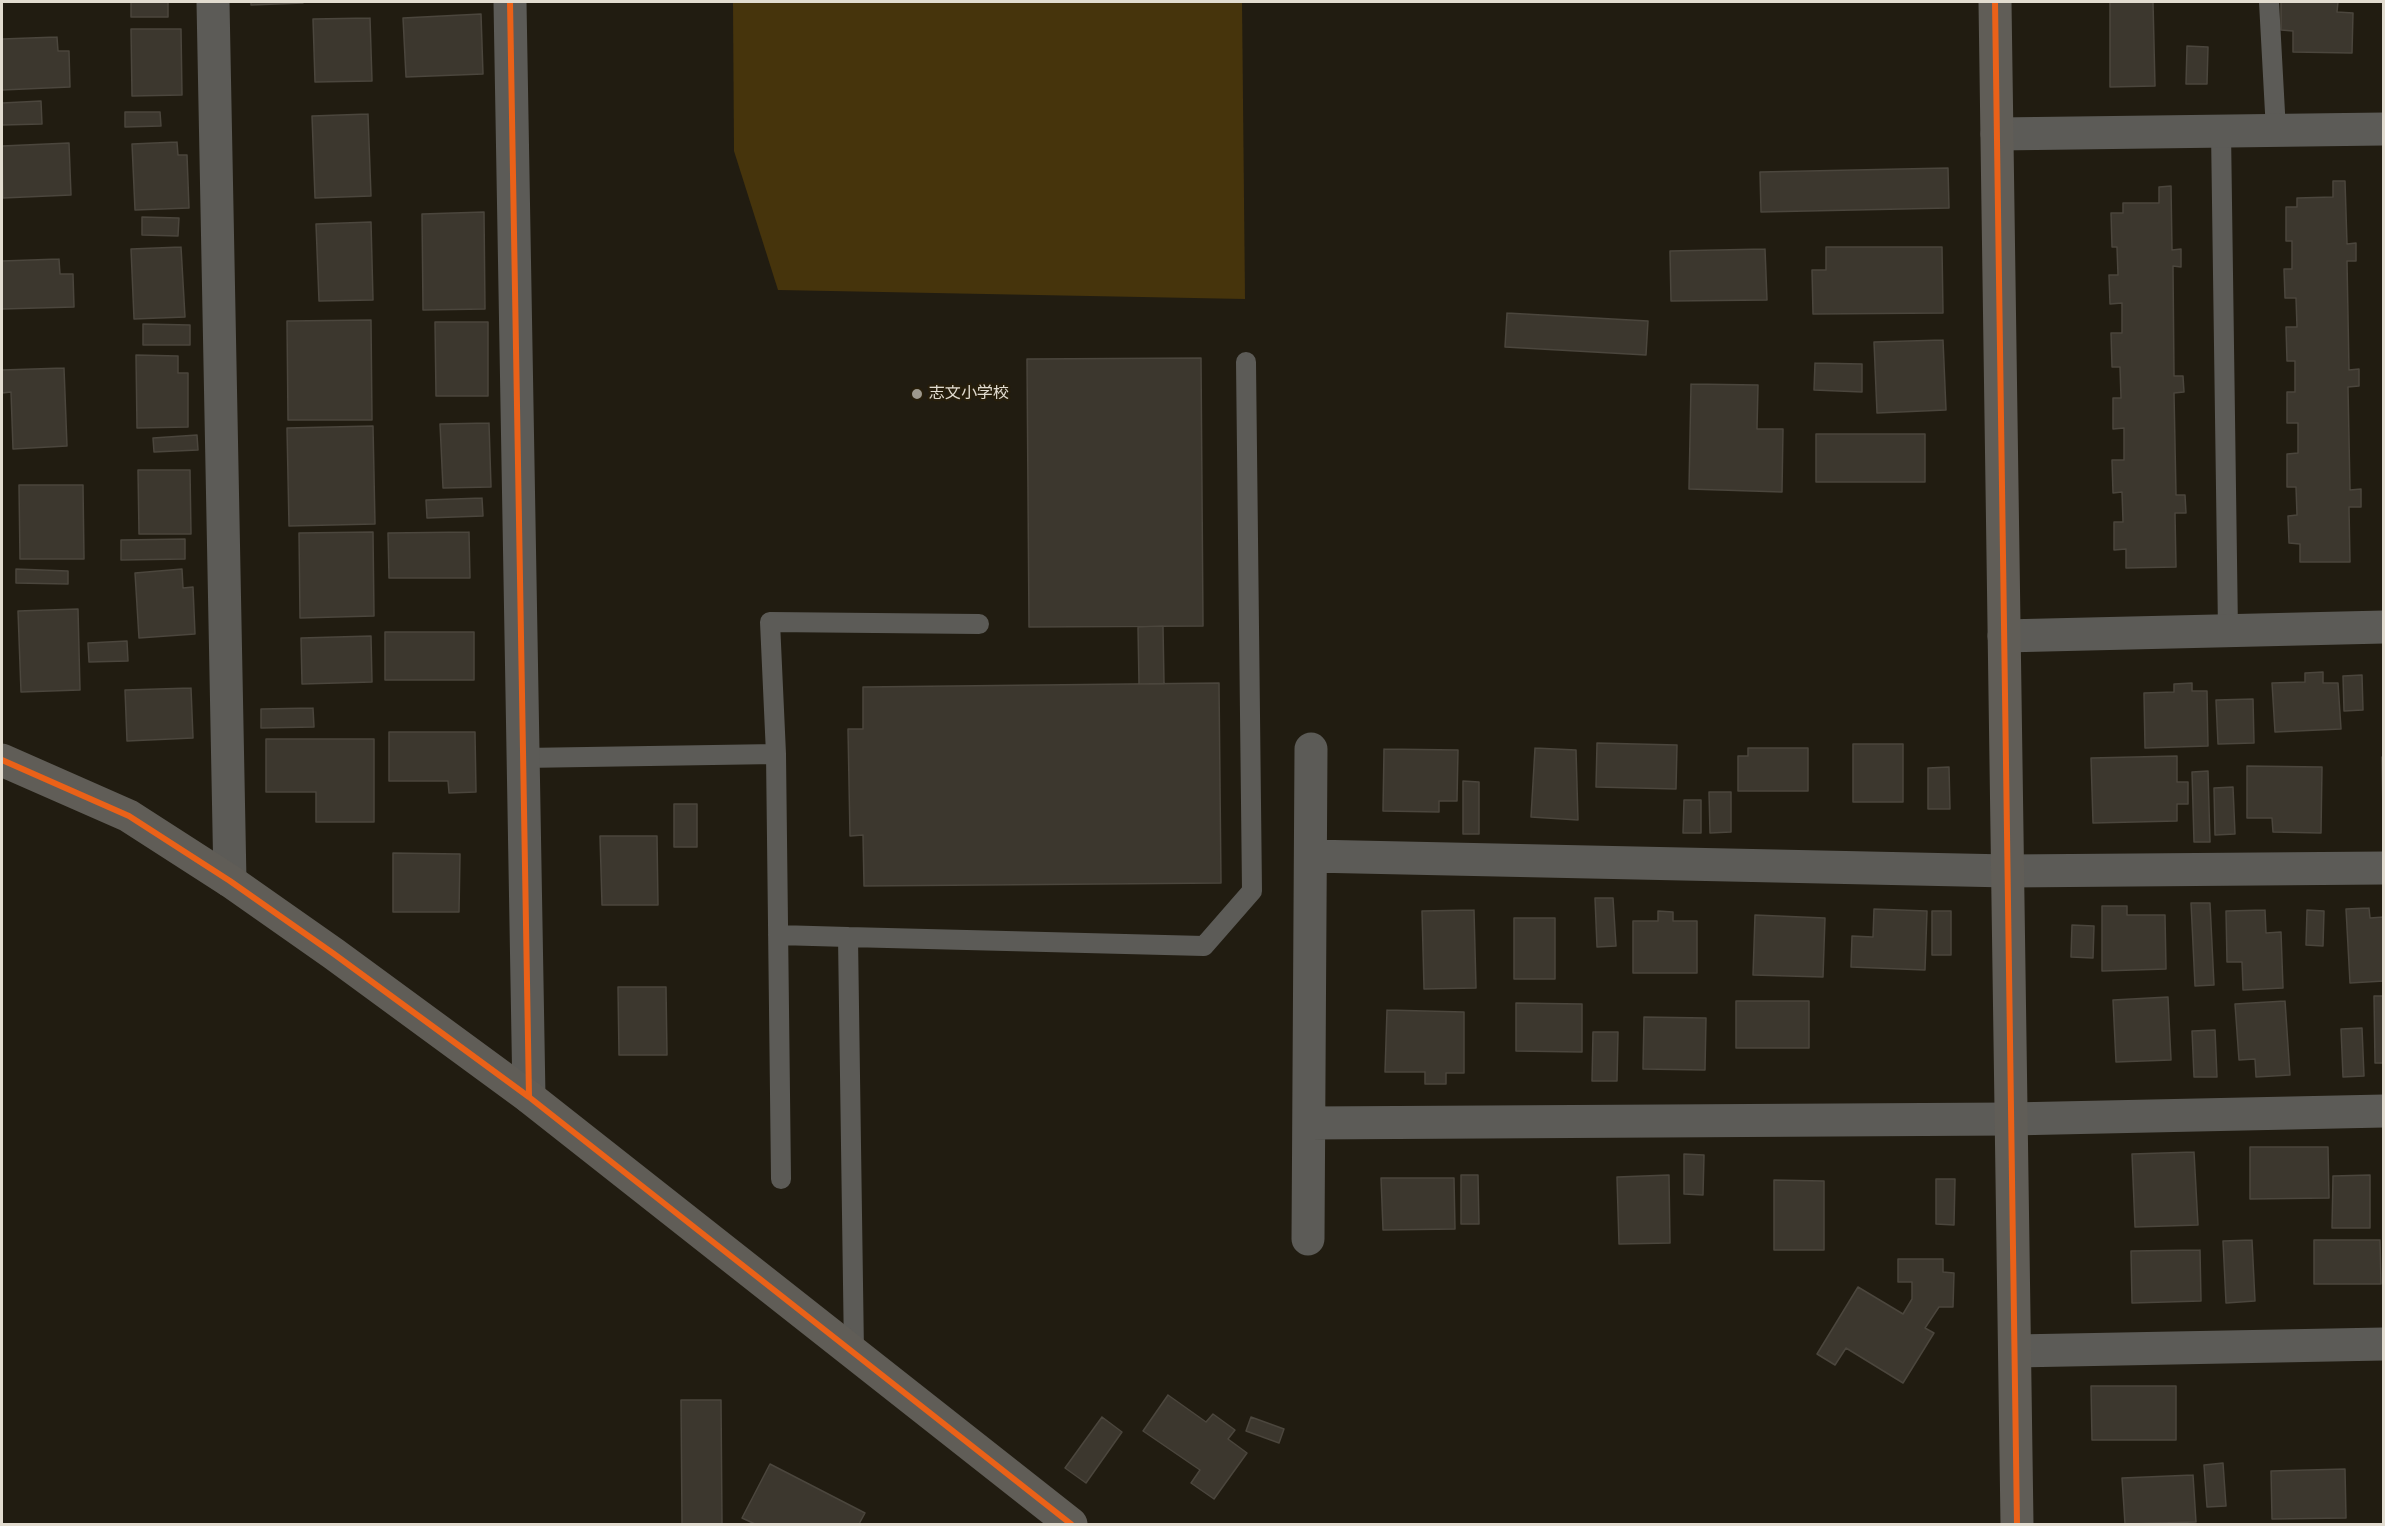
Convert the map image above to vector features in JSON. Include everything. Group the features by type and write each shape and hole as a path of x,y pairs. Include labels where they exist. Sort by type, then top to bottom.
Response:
{"street":[{"path":"213,2 230,881"},
{"path":"510,2 529,1097"},
{"path":"1995,2 2017,1524"},
{"path":"1997,134 2384,129"},
{"path":"2004,636 2384,627"},
{"path":"1308,1239 1311,749"},
{"path":"2,760 129,816 230,881 334,954 529,1097 1071,1524"},
{"path":"1311,856 2008,871 2384,868"},
{"path":"1309,1123 2011,1119 2384,1111"},
{"path":"2015,1351 2384,1344"}],"lane":[{"path":"2269,2 2276,131"},
{"path":"2222,131 2228,631"},
{"path":"778,935 1204,946 1252,891 1246,362"},
{"path":"781,1179 776,754 770,622 979,624"},
{"path":"523,758 776,754"},
{"path":"848,937 854,1353"}],"shaded area":[{"path":"733,2 1242,2 1245,299 778,290 734,151"}],"building":[{"path":"131,2 168,2 168,17 131,17"},
{"path":"251,2 303,2 303,3 251,5"},
{"path":"2110,2 2153,2 2155,86 2110,87"},
{"path":"2281,2 2338,2 2337,12 2353,13 2352,53 2293,52 2293,31 2281,30"},
{"path":"481,14 483,74 406,77 403,18"},
{"path":"370,18 372,81 315,82 313,19"},
{"path":"131,29 181,29 182,95 132,96"},
{"path":"57,37 58,51 69,51 70,87 2,90 2,39"},
{"path":"2187,46 2208,47 2207,84 2186,84"},
{"path":"41,101 42,124 2,125 2,103"},
{"path":"125,112 160,112 161,126 125,127"},
{"path":"368,114 371,196 315,198 312,116"},
{"path":"177,142 178,155 187,155 189,208 135,210 132,144"},
{"path":"69,143 71,195 3,198 2,146"},
{"path":"1948,168 1949,208 1761,212 1760,172"},
{"path":"2333,181 2345,181 2347,244 2356,243 2356,261 2347,261 2349,370 2359,369 2359,386 2348,387 2350,490 2361,489 2361,507 2349,507 2350,562 2300,562 2300,544 2289,543 2288,516 2297,515 2296,487 2287,487 2287,454 2298,453 2298,423 2287,423 2287,392 2295,392 2295,361 2287,361 2286,327 2297,327 2296,298 2285,298 2284,269 2292,269 2292,241 2286,241 2286,207 2297,207 2297,198 2333,197"},
{"path":"2171,186 2172,250 2181,249 2181,267 2173,266 2174,376 2183,376 2184,392 2174,393 2176,495 2185,495 2186,513 2175,513 2176,567 2126,568 2126,549 2114,550 2114,522 2123,522 2122,492 2113,493 2112,460 2124,460 2124,428 2113,429 2113,398 2121,398 2120,367 2112,367 2111,333 2122,333 2122,303 2110,304 2109,275 2118,275 2117,247 2112,247 2111,213 2123,213 2123,203 2159,203 2159,187"},
{"path":"484,212 485,309 423,310 422,214"},
{"path":"142,217 179,218 178,236 142,235"},
{"path":"371,222 373,300 319,301 316,224"},
{"path":"181,247 185,317 134,319 131,249"},
{"path":"1826,247 1942,247 1943,313 1813,314 1812,270 1826,270"},
{"path":"1765,249 1767,300 1671,301 1670,251"},
{"path":"59,259 60,274 73,274 74,307 2,309 2,261"},
{"path":"1507,313 1648,321 1646,355 1505,347"},
{"path":"371,320 372,420 288,420 287,321"},
{"path":"435,322 488,322 488,396 436,396"},
{"path":"143,324 190,325 190,345 143,345"},
{"path":"1943,340 1946,410 1877,413 1874,342"},
{"path":"136,355 178,356 178,373 188,373 188,427 137,428"},
{"path":"1201,358 1203,626 1029,627 1027,359"},
{"path":"1815,363 1862,364 1862,392 1814,390"},
{"path":"64,368 67,446 13,449 11,392 2,393 2,370"},
{"path":"1691,384 1758,385 1757,429 1783,429 1782,492 1689,489"},
{"path":"489,423 491,487 443,488 440,424"},
{"path":"373,426 375,524 289,526 287,428"},
{"path":"1816,434 1925,434 1925,482 1816,482"},
{"path":"197,435 198,450 154,452 153,438"},
{"path":"138,470 190,470 191,534 139,534"},
{"path":"19,485 83,485 84,559 20,559"},
{"path":"482,498 483,516 427,518 426,500"},
{"path":"373,532 374,616 300,618 299,533"},
{"path":"469,532 470,578 389,578 388,533"},
{"path":"185,539 185,559 121,560 121,540"},
{"path":"16,569 68,571 68,584 16,583"},
{"path":"182,569 183,588 193,587 195,634 139,638 135,573"},
{"path":"78,609 80,690 21,692 18,611"},
{"path":"1163,626 1164,684 1139,684 1138,627"},
{"path":"385,632 474,632 474,680 385,680"},
{"path":"371,636 372,682 302,684 301,638"},
{"path":"127,641 128,661 89,662 88,643"},
{"path":"2323,672 2323,683 2338,683 2341,729 2275,732 2272,683 2305,682 2305,673"},
{"path":"2362,675 2363,710 2344,711 2343,676"},
{"path":"1219,683 1221,883 864,886 863,835 850,836 848,729 863,729 863,687"},
{"path":"2192,683 2192,691 2207,691 2208,746 2145,748 2144,693 2174,692 2174,684"},
{"path":"191,688 193,738 127,741 125,690"},
{"path":"2253,699 2254,743 2218,744 2216,700"},
{"path":"313,708 314,727 261,728 261,709"},
{"path":"389,732 475,732 476,792 449,793 448,781 389,781"},
{"path":"266,739 374,739 374,822 316,822 316,792 266,792"},
{"path":"1597,743 1677,745 1676,789 1596,787"},
{"path":"1853,744 1903,744 1903,802 1853,802"},
{"path":"1535,748 1576,750 1578,820 1531,817"},
{"path":"1748,748 1808,748 1808,791 1738,791 1738,756 1748,756"},
{"path":"1384,749 1458,750 1457,801 1439,801 1439,812 1383,811"},
{"path":"2177,756 2177,782 2188,782 2188,804 2177,804 2177,821 2093,823 2091,758"},
{"path":"2382,757 2384,757 2383,815"},
{"path":"2247,766 2322,767 2321,833 2273,832 2272,818 2247,818"},
{"path":"1949,767 1950,809 1928,809 1928,768"},
{"path":"2208,771 2210,842 2194,842 2192,772"},
{"path":"1463,781 1479,782 1479,834 1463,834"},
{"path":"2233,787 2235,834 2215,835 2214,788"},
{"path":"1709,792 1731,792 1731,832 1710,833"},
{"path":"1684,800 1701,800 1701,833 1683,833"},
{"path":"674,804 697,804 697,847 674,847"},
{"path":"600,836 657,836 658,905 602,905"},
{"path":"393,853 460,854 459,912 393,912"},
{"path":"1595,898 1613,898 1616,946 1597,947"},
{"path":"2191,903 2210,903 2214,985 2195,986"},
{"path":"2102,906 2127,906 2127,915 2165,915 2166,969 2102,971"},
{"path":"2369,908 2370,918 2384,917 2384,981 2350,983 2346,909"},
{"path":"1874,909 1927,911 1925,970 1851,967 1852,936 1873,937"},
{"path":"1474,910 1476,988 1424,989 1422,911"},
{"path":"2265,910 2266,933 2281,932 2283,988 2243,990 2242,962 2227,962 2226,911"},
{"path":"2307,910 2324,911 2323,946 2306,945"},
{"path":"1658,911 1673,912 1673,921 1697,921 1697,973 1633,973 1633,921 1658,921"},
{"path":"1932,911 1951,911 1951,955 1932,955"},
{"path":"1755,915 1825,918 1823,977 1753,975"},
{"path":"1514,918 1555,918 1555,979 1514,979"},
{"path":"2072,925 2094,926 2093,958 2071,957"},
{"path":"618,987 666,987 667,1055 619,1055"},
{"path":"2374,996 2384,996 2384,1063 2375,1063"},
{"path":"2168,997 2171,1060 2116,1062 2113,1000"},
{"path":"1736,1001 1809,1001 1809,1048 1736,1048"},
{"path":"2285,1001 2290,1075 2256,1077 2255,1059 2239,1060 2235,1004"},
{"path":"1516,1003 1582,1004 1582,1052 1516,1051"},
{"path":"1387,1010 1464,1012 1464,1073 1446,1073 1446,1084 1425,1084 1425,1072 1385,1072"},
{"path":"1644,1017 1706,1018 1705,1070 1643,1069"},
{"path":"2362,1028 2364,1076 2343,1077 2341,1029"},
{"path":"2215,1030 2217,1077 2194,1077 2192,1031"},
{"path":"1593,1032 1618,1032 1617,1081 1592,1081"},
{"path":"2250,1147 2328,1147 2329,1198 2250,1199"},
{"path":"2194,1152 2198,1225 2135,1227 2132,1154"},
{"path":"1684,1154 1704,1155 1703,1195 1684,1194"},
{"path":"1461,1175 1478,1175 1479,1224 1461,1224"},
{"path":"1669,1175 1670,1243 1619,1244 1617,1177"},
{"path":"2370,1175 2370,1228 2332,1228 2333,1176"},
{"path":"1381,1178 1454,1178 1455,1229 1383,1230"},
{"path":"1936,1179 1955,1179 1954,1225 1936,1224"},
{"path":"1774,1180 1824,1181 1824,1250 1774,1250"},
{"path":"2252,1240 2255,1301 2226,1303 2223,1241"},
{"path":"2314,1240 2380,1240 2381,1284 2314,1284"},
{"path":"2200,1250 2201,1301 2132,1303 2131,1251"},
{"path":"1898,1259 1943,1259 1943,1272 1954,1273 1953,1307 1939,1307 1925,1328 1934,1333 1903,1383 1846,1348 1835,1365 1817,1354 1858,1287 1903,1314 1912,1299 1912,1282 1898,1282"},
{"path":"2091,1386 2176,1386 2176,1440 2092,1440"},
{"path":"1168,1395 1206,1422 1213,1414 1235,1430 1228,1439 1247,1453 1214,1499 1191,1483 1200,1470 1143,1431"},
{"path":"681,1400 721,1400 722,1524 682,1524"},
{"path":"1102,1417 1122,1432 1086,1483 1065,1468"},
{"path":"1251,1417 1284,1429 1279,1443 1246,1431"},
{"path":"2223,1463 2226,1506 2207,1507 2204,1465"},
{"path":"770,1464 865,1513 859,1524 755,1524 742,1518"},
{"path":"2345,1469 2346,1518 2272,1519 2271,1471"},
{"path":"2193,1475 2196,1522 2125,1524 2122,1478"}],"cycle path":[{"path":"510,2 529,1097"},
{"path":"1995,2 2017,1524"},
{"path":"2,760 129,816 230,881 334,954 529,1097 1071,1524"}],"place":[{"name":"志文小学校","path":"917,394"}]}
